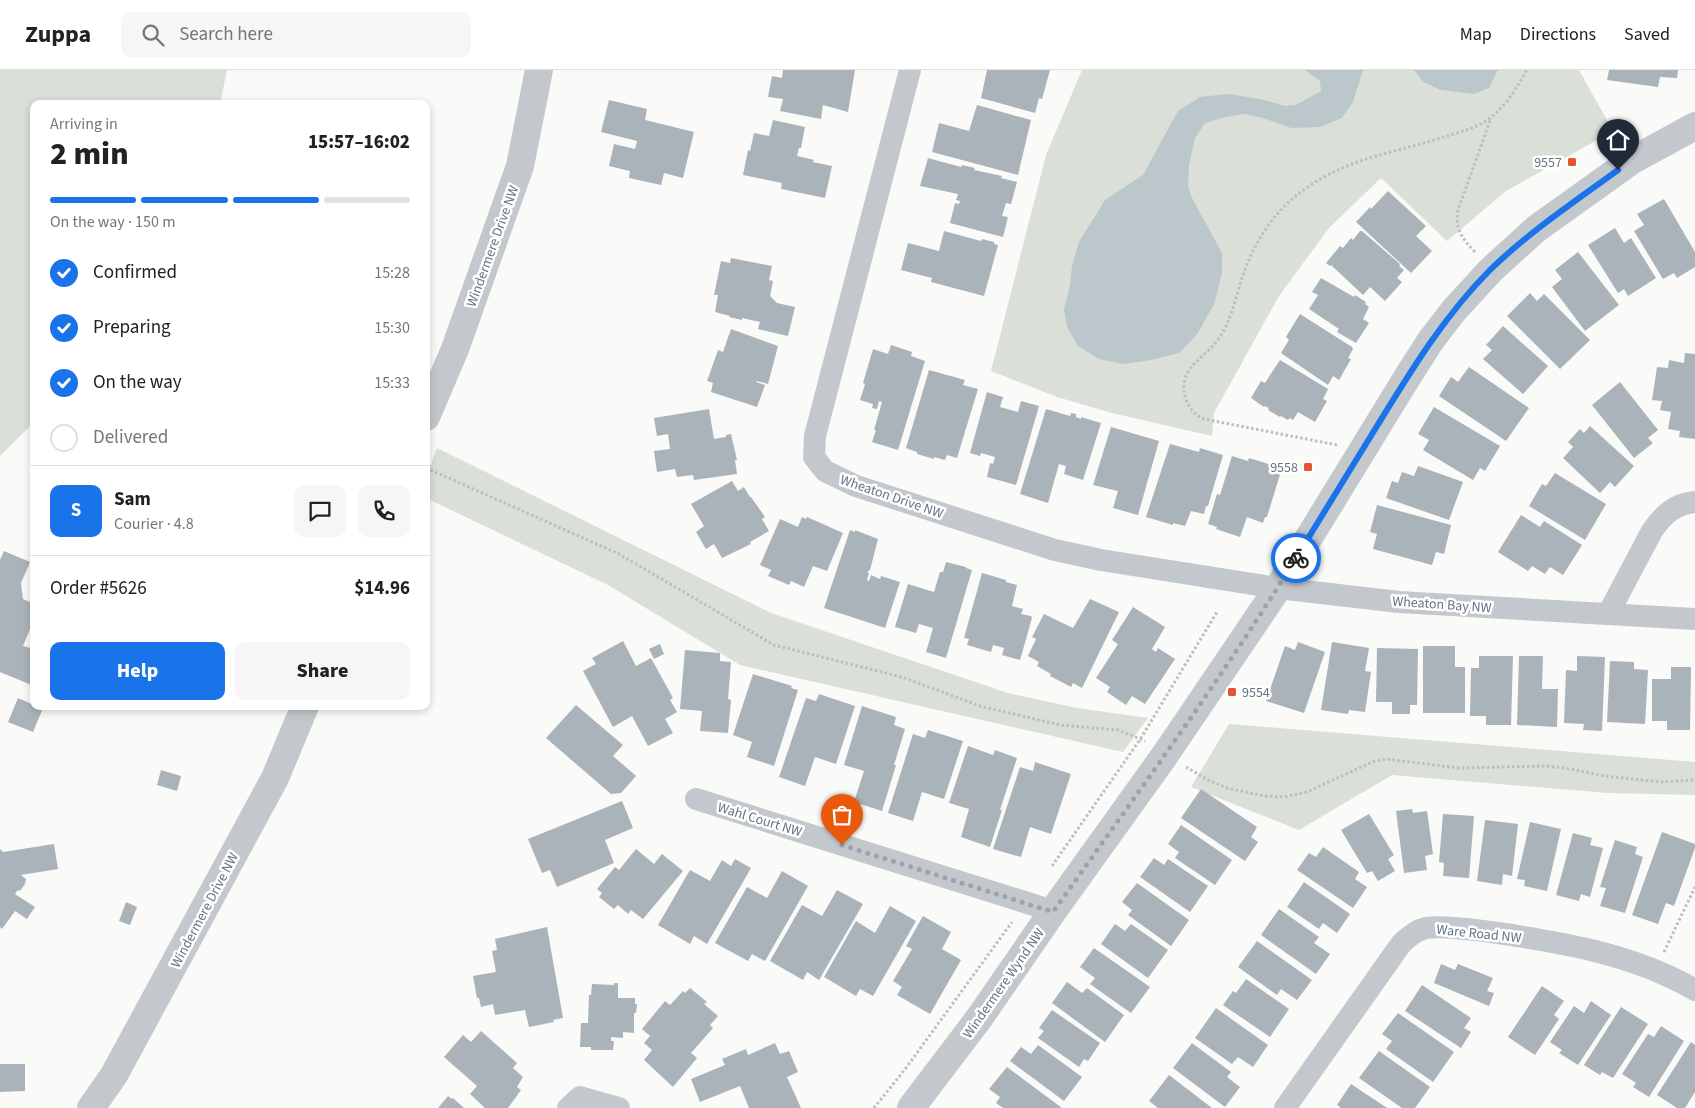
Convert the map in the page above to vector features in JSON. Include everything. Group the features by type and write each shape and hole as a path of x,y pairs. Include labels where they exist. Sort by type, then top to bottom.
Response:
{"street":[{"name":"Windermere Drive NW","path":"430,408 455,349 520,166 539,70"},
{"name":"Wheaton Drive NW","path":"910,70 815,436 814,457 825,471 856,486 1055,550 1101,560 1278,588"},
{"name":"Windermere Wynd NW","path":"911,1108 980,1017 1165,754 1278,588 1431,340 1455,309 1490,270 1536,229 1631,161 1695,126"},
{"path":"1608,614 1652,531 1660,520 1670,510 1684,503 1695,502"},
{"name":"Wheaton Bay NW","path":"1278,588 1399,602 1695,619"},
{"name":"Windermere Drive NW","path":"91,1108 114,1075 275,778 303,710"},
{"name":"Wahl Court NW","path":"696,799 1053,912"},
{"name":"Ware Road NW","path":"1285,1108 1401,944 1410,935 1426,928 1475,930 1550,942 1602,953 1655,970 1695,990"},
{"path":"568,1108 580,1097 619,1108"}],"path":[{"path":"1362,450 1204,419 1197,416 1186,400 1184,389 1188,372 1220,337 1226,326 1251,254 1264,230 1300,192 1322,178 1362,159 1424,144 1466,131 1491,117 1504,105 1527,70"},
{"path":"1490,270 1461,236 1457,218 1459,204 1491,117"},
{"path":"430,470 619,554 774,645 902,677 980,706 1060,725 1118,730 1141,738 1208,780 1227,788 1264,796 1284,797 1307,792 1372,762 1386,759 1459,768 1547,766 1605,776 1660,782 1695,780"},
{"path":"1048,872 1141,738 1218,612"},
{"path":"1655,970 1695,887"},
{"path":"874,1108 906,1068 1026,903"}],"shaded area":[{"path":"0,70 227,70 221,100 30,100 30,426 0,456"},
{"path":"1082,70 1579,70 1613,131 1506,191 1447,241 1381,178 1329,228 1279,296 1214,413 1212,436 1112,413 1057,397 991,371 1046,155"},
{"path":"1305,70 1363,70 1353,102 1342,118 1320,127 1291,128 1263,118 1244,114 1205,123 1195,138 1189,165 1188,187 1193,200 1222,253 1222,272 1215,302 1198,333 1179,353 1124,364 1099,359 1078,346 1067,327 1064,309 1070,286 1072,266 1079,242 1105,200 1143,175 1178,111 1200,97 1229,94 1260,99 1285,106 1296,105 1321,91 1320,81"},
{"path":"1414,70 1498,70 1489,88 1474,94 1441,90 1423,82"},
{"path":"437,448 771,613 1008,693 1077,708 1148,718 1123,752 740,665 608,585 430,500 430,467"},
{"path":"1229,724 1695,762 1695,795 1608,793 1392,775 1299,830 1191,787"}],"building":[{"path":"783,70 855,70 848,112 823,105 821,119 780,111 783,99 768,97 772,76 782,78"},
{"path":"987,70 1050,70 1042,99 1039,98 1035,113 981,98"},
{"path":"1609,70 1678,70 1677,78 1660,77 1658,87 1607,80"},
{"path":"609,100 647,109 645,120 694,132 683,178 664,173 661,185 629,178 630,171 609,166 614,144 635,149 637,141 601,132"},
{"path":"977,105 1031,120 1018,175 932,152 939,123 969,131"},
{"path":"773,120 805,127 801,148 799,148 797,156 832,166 825,198 781,189 782,183 743,175 754,133 769,136"},
{"path":"928,158 961,167 962,165 975,168 974,170 1002,176 1001,178 1017,182 1011,204 1006,203 1002,216 1008,217 1003,237 950,223 955,203 959,204 960,201 956,200 958,194 920,186"},
{"path":"1388,191 1426,226 1416,236 1432,251 1411,273 1356,222"},
{"path":"1664,199 1695,252 1695,267 1677,278 1674,273 1663,279 1634,231 1644,225 1637,214"},
{"path":"1615,228 1624,243 1631,238 1656,278 1628,296 1624,289 1618,293 1588,245"},
{"path":"944,231 981,241 982,239 994,242 994,244 998,245 984,296 931,282 932,278 901,270 908,243 939,251"},
{"path":"1360,231 1400,264 1399,266 1404,270 1397,278 1402,282 1385,301 1370,287 1363,295 1331,265 1326,263 1340,246 1343,248"},
{"path":"1578,252 1619,305 1585,331 1552,287 1562,279 1555,270"},
{"path":"731,258 772,266 769,280 773,281 770,296 777,303 795,307 788,336 758,329 760,322 742,318 742,320 715,312 718,295 714,295 721,261 730,263"},
{"path":"1321,278 1354,297 1355,295 1366,302 1365,304 1369,307 1363,319 1369,323 1356,343 1337,332 1339,329 1309,309 1318,295 1312,292"},
{"path":"1530,293 1537,301 1544,294 1590,340 1560,369 1507,316"},
{"path":"1300,314 1352,347 1353,349 1348,358 1351,359 1339,380 1333,376 1328,385 1281,353 1289,340 1286,337"},
{"path":"1503,326 1548,366 1523,394 1483,359 1492,350 1486,345"},
{"path":"731,329 778,346 768,384 756,382 765,385 757,407 711,392 713,383 707,381 718,350 723,352"},
{"path":"891,345 912,352 911,356 925,361 898,450 872,442 882,402 879,401 877,409 872,408 873,404 860,400 873,349 888,354"},
{"path":"1685,353 1695,354 1695,439 1679,437 1680,431 1668,429 1671,412 1660,410 1662,401 1652,400 1657,367 1668,368 1669,360 1684,363"},
{"path":"1280,360 1328,389 1323,399 1327,401 1315,422 1298,412 1293,420 1280,417 1251,398 1261,381 1265,383"},
{"path":"1469,367 1529,408 1506,441 1439,396 1451,377 1458,382"},
{"path":"929,370 965,380 963,385 978,389 957,458 947,455 945,460 934,457 934,459 917,454 917,452 906,448"},
{"path":"1620,382 1658,430 1648,438 1653,443 1634,458 1592,405"},
{"path":"987,392 1003,397 1000,407 1018,412 1021,401 1039,406 1016,485 987,477 990,463 993,464 995,457 981,453 980,456 970,453"},
{"path":"1434,407 1500,446 1485,471 1480,468 1473,480 1423,450 1429,440 1418,434"},
{"path":"709,409 714,439 731,434 737,460 735,460 737,474 694,480 693,475 677,477 675,469 657,472 654,451 670,449 668,434 657,436 654,418"},
{"path":"1046,409 1070,416 1071,413 1076,414 1076,417 1081,419 1081,417 1101,423 1083,480 1064,474 1066,466 1059,464 1048,503 1020,494"},
{"path":"1590,426 1634,466 1615,487 1610,482 1600,493 1563,458 1573,447 1568,442 1580,429 1584,433"},
{"path":"1111,427 1159,441 1138,515 1113,508 1118,491 1093,485"},
{"path":"1170,444 1199,452 1200,448 1223,455 1204,514 1191,511 1185,526 1173,523 1173,525 1146,517"},
{"path":"1232,456 1248,461 1249,458 1282,468 1267,517 1265,517 1263,523 1247,517 1240,537 1216,529 1217,527 1208,524 1217,494 1220,495"},
{"path":"1418,466 1463,482 1449,520 1386,498 1392,481 1398,483 1402,472 1414,476"},
{"path":"1555,473 1606,504 1585,540 1529,506 1542,484 1546,486"},
{"path":"732,481 738,491 744,487 765,517 762,519 769,531 750,542 751,544 722,558 714,544 706,549 696,532 704,526 691,504"},
{"path":"1377,505 1451,525 1444,554 1436,552 1432,565 1373,549 1377,534 1370,532"},
{"path":"1521,515 1540,527 1544,521 1582,545 1563,575 1550,567 1545,574 1532,566 1528,571 1498,552"},
{"path":"802,517 806,519 807,517 843,533 827,571 813,566 804,587 791,581 789,585 768,576 771,570 760,565 780,519 798,527"},
{"path":"850,530 855,532 855,530 878,539 870,570 867,572 869,573 867,580 869,581 871,575 880,579 881,576 900,582 885,628 824,608"},
{"path":"4,551 30,562 21,583 23,599 30,602 30,629 23,646 30,648 30,684 0,672 0,560"},
{"path":"946,562 972,570 946,658 926,652 933,628 919,624 916,633 895,627 908,584 934,592 940,572 943,572"},
{"path":"982,573 1017,585 1012,606 1023,609 1021,614 1031,616 1032,618 1020,660 1002,655 1004,648 993,645 991,652 967,645 969,639 964,638"},
{"path":"1090,599 1119,612 1082,688 1073,683 1071,687 1050,676 1051,674 1037,666 1039,662 1028,656 1036,639 1032,637 1044,614 1073,628"},
{"path":"1133,607 1165,627 1152,649 1156,652 1158,648 1175,659 1145,704 1132,696 1126,705 1107,692 1110,687 1096,678 1118,644 1112,640"},
{"path":"623,641 636,666 651,658 673,698 670,700 677,712 665,719 673,733 648,746 632,716 613,727 583,671 596,664 592,658"},
{"path":"1298,642 1325,652 1304,713 1266,701 1285,646 1295,650"},
{"path":"1332,642 1369,648 1365,671 1371,672 1365,712 1349,710 1348,714 1321,710"},
{"path":"660,644 664,654 654,659 649,649"},
{"path":"1423,646 1455,646 1455,667 1465,667 1465,713 1423,713"},
{"path":"1377,648 1418,649 1417,705 1410,705 1410,714 1392,714 1392,702 1376,702"},
{"path":"685,650 720,653 720,661 731,662 728,699 731,700 728,733 700,731 702,711 680,709"},
{"path":"1479,656 1513,656 1511,725 1486,725 1486,716 1470,716 1471,668 1479,668"},
{"path":"1519,656 1543,656 1542,689 1558,689 1557,727 1517,725"},
{"path":"1577,656 1605,657 1602,731 1583,730 1584,724 1564,723 1566,670 1577,671"},
{"path":"1610,661 1634,662 1634,669 1648,670 1645,724 1607,722"},
{"path":"1671,667 1691,667 1690,730 1667,730 1667,721 1652,721 1652,679 1671,679"},
{"path":"753,674 792,686 791,688 798,690 774,766 747,757 752,742 733,735"},
{"path":"819,694 855,706 836,764 815,757 805,786 779,777 806,698 816,701"},
{"path":"18,698 30,703 30,710 42,710 33,732 8,722"},
{"path":"576,705 623,745 613,756 636,776 621,793 611,794 546,738"},
{"path":"862,706 896,717 894,725 905,729 882,811 854,802 864,771 844,765"},
{"path":"928,730 963,741 944,799 922,792 913,821 888,813 913,734 925,738"},
{"path":"968,746 993,755 995,750 1017,758 990,847 961,837 969,809 949,803"},
{"path":"1035,762 1071,774 1051,834 1030,827 1021,857 993,849 1020,767 1033,771"},
{"path":"161,770 181,776 177,791 157,785"},
{"path":"1201,789 1257,827 1251,837 1258,842 1245,861 1181,818"},
{"path":"622,801 633,828 605,840 614,863 557,887 550,870 542,873 528,839"},
{"path":"1412,809 1413,813 1427,811 1433,854 1425,856 1427,870 1404,873 1396,811"},
{"path":"1369,814 1394,855 1388,859 1395,871 1378,881 1372,871 1367,873 1341,830"},
{"path":"1443,814 1474,816 1469,878 1443,876 1444,863 1439,862"},
{"path":"1485,820 1518,824 1512,876 1503,874 1502,885 1477,881"},
{"path":"1530,822 1561,829 1547,891 1524,886 1525,880 1517,879"},
{"path":"1181,825 1232,860 1215,885 1175,858 1179,852 1168,844"},
{"path":"1662,832 1695,844 1695,848 1674,906 1666,903 1658,924 1632,915"},
{"path":"1573,833 1592,838 1590,845 1603,848 1590,897 1581,894 1579,901 1556,895"},
{"path":"1615,840 1637,847 1635,854 1643,857 1625,913 1600,906 1606,888 1600,887"},
{"path":"54,844 58,869 21,875 26,879 25,884 15,894 35,907 27,919 15,911 2,929 0,927 0,849 3,852"},
{"path":"1323,847 1359,872 1355,879 1367,887 1353,908 1297,870 1309,853 1316,857"},
{"path":"636,849 654,864 662,854 683,871 643,919 631,910 628,914 618,905 614,909 599,897 602,893 597,889 615,867 619,870"},
{"path":"1154,858 1164,865 1168,859 1208,886 1190,912 1140,877"},
{"path":"735,859 751,868 707,944 694,936 690,944 658,925 690,870 710,881 722,860 731,866"},
{"path":"782,871 808,886 765,961 752,954 748,961 715,943 747,887 767,898"},
{"path":"1304,882 1350,914 1337,933 1323,923 1319,929 1287,907"},
{"path":"1137,883 1189,920 1171,946 1128,915 1132,910 1122,902"},
{"path":"837,890 863,904 819,980 807,972 803,980 770,961 802,905 822,916"},
{"path":"126,902 137,907 130,925 119,921"},
{"path":"890,906 916,921 873,996 860,989 856,996 824,977 856,921 875,933"},
{"path":"1279,909 1319,937 1314,943 1330,954 1316,974 1261,935"},
{"path":"923,916 951,932 942,949 961,960 930,1014 897,995 902,987 893,981 912,949 906,946"},
{"path":"1115,924 1125,931 1131,924 1168,950 1148,978 1101,944"},
{"path":"547,927 563,1018 553,1020 554,1022 529,1027 525,1010 495,1015 493,1004 481,1007 479,998 477,998 473,976 496,972 492,951 497,950 495,939"},
{"path":"1257,941 1312,980 1297,1000 1281,989 1277,995 1238,967"},
{"path":"1094,948 1150,987 1131,1013 1090,984 1095,978 1080,967"},
{"path":"1441,964 1455,970 1458,964 1493,978 1487,991 1494,993 1489,1006 1434,983"},
{"path":"1246,979 1289,1009 1270,1037 1223,1005 1233,991 1236,993"},
{"path":"1067,982 1082,993 1087,988 1124,1015 1105,1042 1052,1003"},
{"path":"614,983 618,983 618,998 635,998 635,1004 637,1004 636,1013 634,1013 634,1033 623,1032 623,1038 611,1037 611,1041 614,1041 613,1050 591,1050 591,1047 580,1047 581,1023 588,1023 589,995 591,995 592,984 614,985"},
{"path":"1422,985 1471,1018 1464,1028 1471,1032 1461,1048 1405,1011"},
{"path":"1542,986 1564,1001 1554,1015 1559,1019 1535,1055 1508,1037"},
{"path":"690,988 707,1002 704,1004 718,1016 710,1025 713,1028 691,1053 697,1058 673,1087 644,1060 652,1050 644,1043 650,1036 642,1029 665,1001 670,1005 683,991 685,993"},
{"path":"1591,1001 1611,1015 1578,1065 1559,1053 1562,1050 1550,1042 1574,1006 1584,1013"},
{"path":"1621,1007 1648,1024 1613,1078 1602,1072 1600,1075 1584,1065"},
{"path":"1216,1008 1268,1045 1253,1067 1238,1057 1232,1064 1195,1038"},
{"path":"1052,1010 1100,1043 1088,1061 1084,1059 1079,1067 1038,1038 1044,1031 1039,1028"},
{"path":"1398,1013 1454,1052 1433,1082 1386,1049 1392,1041 1382,1034"},
{"path":"1661,1026 1684,1041 1649,1097 1633,1087 1636,1083 1622,1074 1648,1034 1654,1037"},
{"path":"481,1031 517,1063 513,1068 523,1077 517,1087 521,1090 508,1108 485,1108 470,1094 477,1086 444,1057 463,1035 471,1042"},
{"path":"1691,1042 1695,1045 1695,1092 1685,1108 1677,1108 1657,1095"},
{"path":"775,1043 780,1054 789,1051 798,1072 787,1077 801,1108 749,1108 740,1086 700,1102 691,1079 725,1065 722,1059 746,1049 748,1055"},
{"path":"1192,1043 1231,1072 1227,1077 1240,1087 1225,1107 1173,1068"},
{"path":"1038,1045 1082,1077 1064,1101 1010,1061 1021,1047 1031,1054"},
{"path":"1379,1051 1430,1087 1415,1108 1402,1108 1359,1078"},
{"path":"0,1064 25,1064 25,1091 0,1092"},
{"path":"1007,1067 1062,1108 1003,1108 996,1103 1000,1097 989,1089"},
{"path":"1169,1075 1212,1108 1158,1108 1149,1101"},
{"path":"1351,1084 1387,1108 1341,1108 1337,1105"},
{"path":"448,1096 453,1098 464,1108 438,1108"}],"way so far":[{"path":"842,845 1053,912 1165,754 1278,588 1296,558"}],"place":[{"name":"9557","path":"1572,162"},
{"name":"9558","path":"1308,467"},
{"name":"9554","path":"1232,692"}],"route":[{"path":"1296,558 1408,376 1431,340 1455,309 1490,270 1536,229 1618,170"}]}
